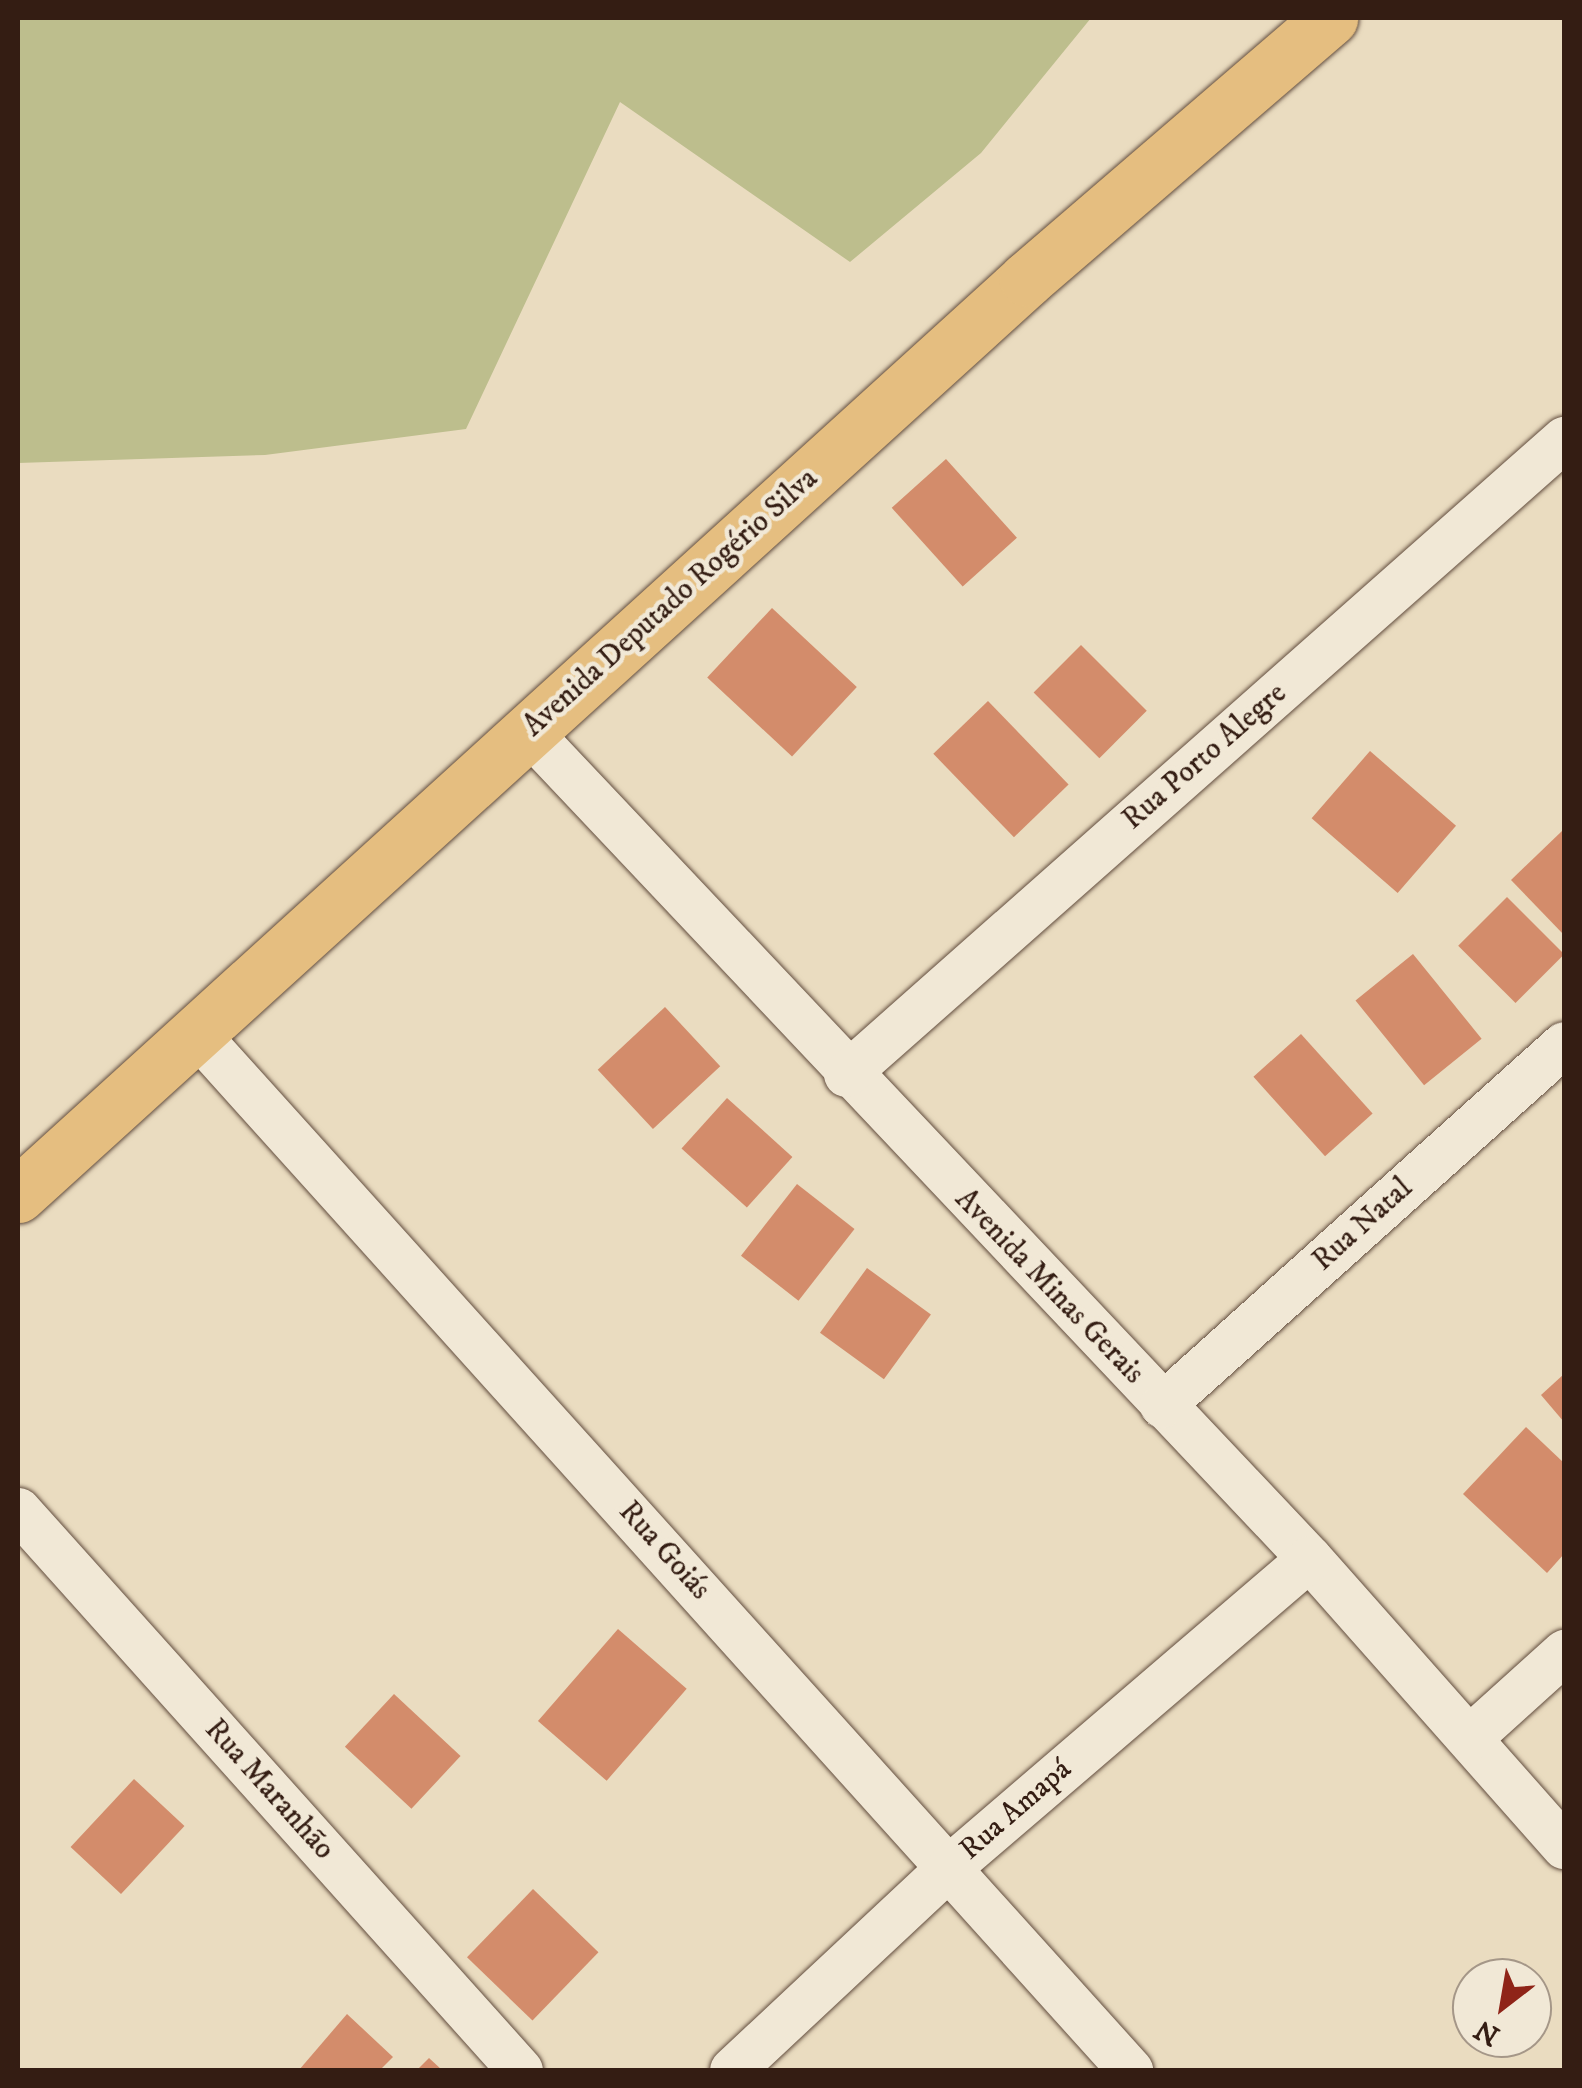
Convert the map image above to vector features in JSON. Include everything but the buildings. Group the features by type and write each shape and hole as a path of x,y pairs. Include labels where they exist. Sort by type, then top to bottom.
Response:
{"main road":[{"name":"Avenida Deputado Rogério Silva","path":"18,1195 1026,279 1330,18"}],"street":[{"name":"Rua Porto Alegre","path":"846,1074 1564,440"},
{"name":"Avenida Minas Gerais","path":"529,732 846,1074 1309,1558 1564,1846"},
{"name":"Rua Goiás","path":"196,1033 1130,2070"},
{"name":"Rua Natal","path":"1162,1405 1564,1044"},
{"name":"Rua Maranhão","path":"18,1510 520,2070"},
{"name":"Rua Amapá","path":"732,2070 949,1867 1309,1558"},
{"path":"1470,1738 1564,1652"}],"green space":[{"path":"18,18 1091,18 981,153 850,262 620,102 466,429 265,455 18,463"}]}
